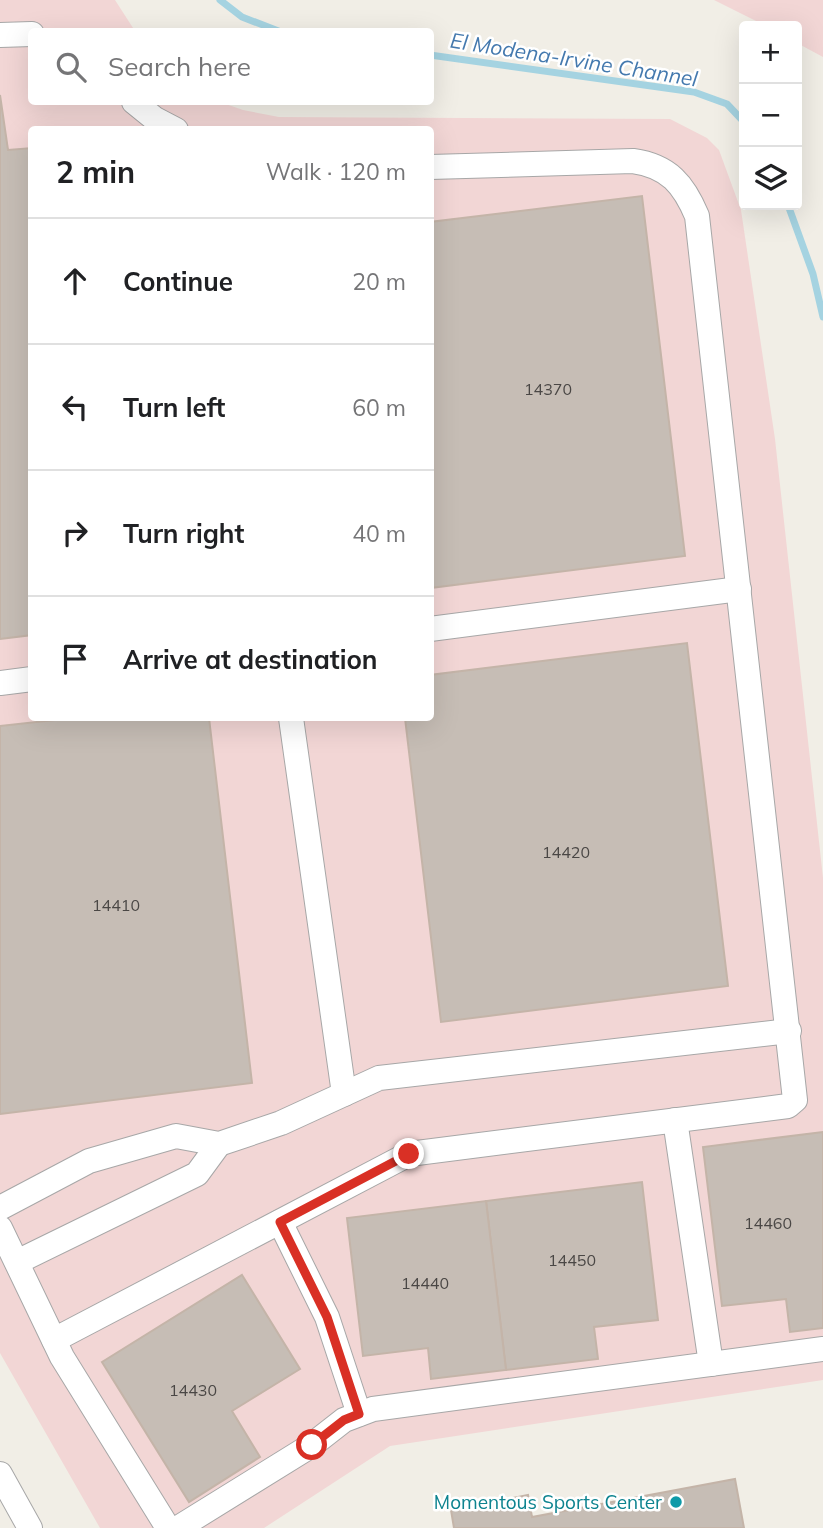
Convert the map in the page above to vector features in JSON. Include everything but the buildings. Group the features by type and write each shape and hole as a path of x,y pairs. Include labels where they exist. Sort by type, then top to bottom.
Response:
{"street":[{"path":"0,35 28,34"},
{"path":"138,105 168,126"},
{"path":"54,1340 409,1154 788,1106 795,1100 697,216 685,189 673,175 649,163 633,161 434,167"},
{"path":"434,628 738,589"},
{"path":"0,683 28,680"},
{"path":"291,721 344,1094"},
{"path":"0,1208 89,1161 176,1136 219,1144 281,1123 379,1078 789,1031"},
{"path":"675,1120 711,1364"},
{"path":"17,1262 197,1174 219,1144"},
{"path":"280,1222 327,1317 359,1414"},
{"path":"0,1228 54,1340 168,1528"},
{"path":"178,1528 312,1445 344,1420 373,1409 823,1349"},
{"path":"0,1474 30,1528"}],"shaded area":[{"path":"0,0 115,0 133,28 28,28 28,105 229,105 279,117 670,119 707,138 719,150 741,210 775,439 823,878 823,1380 390,1446 264,1528 100,1528 0,1353"},
{"path":"714,0 823,0 823,57 802,46 802,21 756,21"}],"waterway":[{"name":"El Modena-Irvine Channel","path":"220,0 242,17 271,28"},
{"name":"El Modena-Irvine Channel","path":"434,56 694,92 727,104 739,117"},
{"name":"El Modena-Irvine Channel","path":"790,210 813,274 823,317"}],"place":[{"name":"Momentous Sports Center","path":"676,1502"}],"route":[{"path":"312,1445 344,1420 359,1414 327,1317 280,1222 409,1154"}]}
